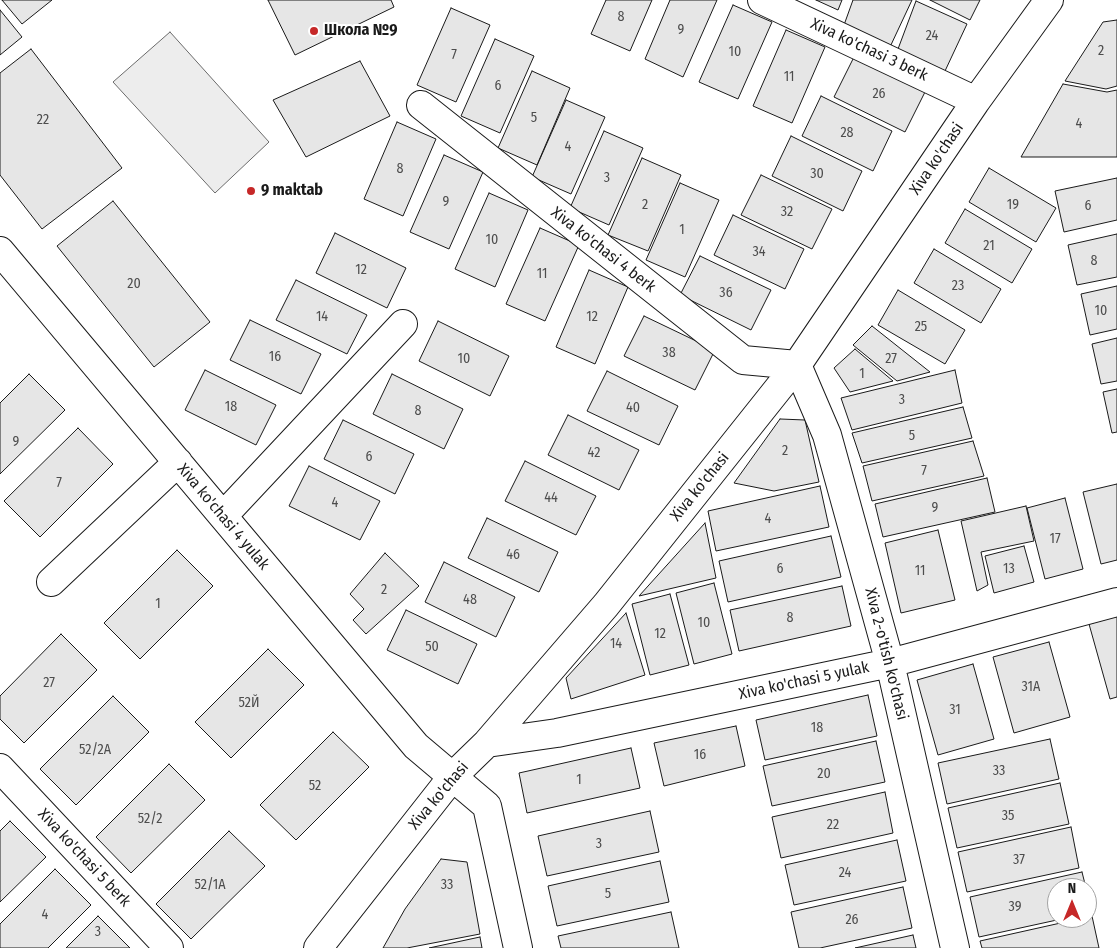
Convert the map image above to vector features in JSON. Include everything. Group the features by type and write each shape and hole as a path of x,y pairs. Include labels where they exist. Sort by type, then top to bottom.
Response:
{"street":[{"name":"Xiva ko'chasi 3 berk","path":"762,0 976,101"},
{"name":"Xiva ko'chasi","path":"318,948 453,776 487,744 606,605 797,365 976,101 1049,0"},
{"name":"Xiva ko'chasi 4 berk","path":"421,105 742,360 797,365"},
{"name":"Xiva ko'chasi 4 yulak","path":"0,251 416,746 487,806 518,948"},
{"path":"223,516 403,324"},
{"name":"Xiva 2-o'tish ko'chasi","path":"797,365 827,435 890,663 955,948"},
{"path":"51,582 178,462"},
{"name":"Xiva ko'chasi 5 yulak","path":"487,744 557,733 890,663 1117,602"},
{"name":"Xiva ko'chasi 5 berk","path":"0,768 169,948"}],"shaded area":[{"path":"170,32 269,142 215,193 113,82"}],"building":[{"path":"2,0 52,0 22,24"},
{"name":"Школа №9","path":"268,0 391,0 394,7 295,55"},
{"path":"606,0 652,0 630,51 591,34"},
{"path":"670,0 717,0 683,77 645,59"},
{"path":"816,0 842,0 838,10"},
{"path":"853,0 912,0 890,47 844,25"},
{"path":"930,0 980,0 970,20"},
{"path":"916,1 967,24 945,71 898,49"},
{"path":"733,5 772,22 738,99 699,82"},
{"path":"451,8 490,25 456,102 417,85"},
{"path":"0,10 22,37 0,55"},
{"path":"1117,20 1117,86 1106,89 1065,81 1103,22"},
{"path":"786,30 825,47 792,123 753,106"},
{"path":"495,39 534,56 500,133 461,116"},
{"path":"31,49 122,168 42,229 0,175 0,73"},
{"path":"854,57 925,92 905,132 834,97"},
{"path":"360,61 390,116 306,157 273,100"},
{"path":"532,71 570,88 537,165 498,148"},
{"path":"1063,84 1107,92 1117,90 1117,157 1021,157"},
{"path":"821,96 892,131 873,171 802,136"},
{"path":"566,100 605,117 571,194 532,177"},
{"path":"397,122 436,139 403,216 364,199"},
{"path":"604,131 643,148 609,225 570,208"},
{"path":"791,136 862,171 843,211 772,176"},
{"path":"444,155 483,172 449,249 410,232"},
{"path":"642,158 681,175 648,251 608,235"},
{"path":"989,168 1056,208 1036,242 969,202"},
{"path":"761,175 832,209 812,249 741,215"},
{"path":"1117,178 1117,220 1064,232 1055,191"},
{"path":"680,183 719,200 685,277 646,260"},
{"path":"489,193 528,210 495,287 455,269"},
{"path":"113,201 210,322 154,367 57,246"},
{"path":"965,209 1032,249 1012,283 945,243"},
{"path":"733,215 804,249 785,289 714,255"},
{"path":"540,228 579,245 545,321 506,304"},
{"path":"335,233 406,268 387,308 316,273"},
{"path":"1117,234 1117,277 1077,285 1068,245"},
{"path":"934,249 1001,289 981,323 914,283"},
{"path":"700,256 771,290 751,330 680,295"},
{"path":"589,270 628,287 595,364 556,347"},
{"path":"296,280 367,315 347,354 276,320"},
{"path":"1117,286 1117,329 1090,335 1081,294"},
{"path":"898,290 965,330 945,364 878,325"},
{"path":"644,316 715,350 695,390 624,356"},
{"path":"250,320 321,354 301,394 230,360"},
{"path":"438,321 509,356 490,396 419,361"},
{"path":"872,326 930,372 897,381 853,345"},
{"path":"1117,338 1117,381 1101,384 1092,344"},
{"path":"855,349 893,381 850,392 834,368"},
{"path":"205,370 276,405 256,445 185,410"},
{"path":"955,370 962,403 852,430 841,398"},
{"path":"607,371 678,406 659,445 587,411"},
{"path":"29,374 65,410 0,474 0,403"},
{"path":"392,374 463,409 444,449 373,414"},
{"path":"1117,389 1117,432 1112,433 1103,392"},
{"path":"963,407 972,438 862,463 852,433"},
{"path":"568,415 639,450 619,490 548,455"},
{"path":"780,419 805,420 819,482 774,491 734,483"},
{"path":"343,420 414,454 395,494 324,459"},
{"path":"78,428 113,464 40,537 4,501"},
{"path":"973,441 984,476 872,501 863,466"},
{"path":"525,461 596,496 576,535 505,501"},
{"path":"309,466 380,501 360,540 289,506"},
{"path":"987,478 995,512 883,537 875,504"},
{"path":"1117,484 1117,560 1101,564 1083,492"},
{"path":"820,486 829,527 716,551 708,511"},
{"path":"1065,498 1083,569 1045,579 1027,508"},
{"path":"1026,506 1034,541 981,552 988,585 977,591 961,521"},
{"path":"487,518 558,552 539,592 468,558"},
{"path":"705,523 716,578 639,596"},
{"path":"938,530 955,600 901,613 885,543"},
{"path":"831,536 841,577 728,602 719,561"},
{"path":"1024,546 1034,582 994,593 985,556"},
{"path":"177,550 213,586 140,659 104,623"},
{"path":"385,553 419,586 366,634 353,620 364,609 350,594"},
{"path":"444,562 515,597 496,637 425,602"},
{"path":"714,583 732,654 694,664 676,593"},
{"path":"842,586 851,626 739,651 730,610"},
{"path":"670,594 689,665 650,675 632,604"},
{"path":"406,610 477,644 458,684 387,650"},
{"path":"626,613 645,675 571,699 566,678"},
{"path":"1117,616 1117,697 1110,699 1089,624"},
{"path":"61,634 97,670 24,743 0,719 0,696"},
{"path":"1049,642 1070,717 1014,733 993,657"},
{"path":"268,649 304,685 231,758 195,722"},
{"path":"973,664 994,739 938,755 917,680"},
{"path":"868,695 877,736 765,760 756,720"},
{"path":"113,696 149,732 76,805 40,769"},
{"path":"736,726 745,766 664,786 654,743"},
{"path":"333,732 369,767 296,840 260,805"},
{"path":"1050,739 1059,779 947,804 938,763"},
{"path":"876,741 885,782 772,806 763,766"},
{"path":"631,748 640,788 527,813 519,773"},
{"path":"169,764 205,800 131,873 96,837"},
{"path":"1060,783 1069,824 957,848 948,808"},
{"path":"885,792 893,833 781,858 772,817"},
{"path":"650,811 659,852 547,876 538,836"},
{"path":"10,821 46,857 0,902 0,831"},
{"path":"1071,827 1079,868 967,892 958,852"},
{"path":"229,831 265,866 191,939 156,904"},
{"path":"897,840 906,881 794,905 785,865"},
{"path":"441,859 467,862 480,934 407,948 383,948 405,909"},
{"path":"660,861 669,902 557,926 548,886"},
{"path":"55,869 91,905 48,948 0,948 0,924"},
{"path":"1082,872 1084,878 1055,878"},
{"path":"1047,880 1047,922 979,937 970,897"},
{"path":"903,887 912,928 820,948 799,948 791,912"},
{"path":"671,912 679,948 561,948 558,936"},
{"path":"98,916 130,948 66,948"},
{"path":"1047,926 1047,928 1095,928 1099,948 982,948 980,941"},
{"path":"913,935 916,948 855,948"},
{"path":"480,937 482,948 429,948"}],"place":[{"name":"Школа №9","path":"314,31"},
{"name":"9 maktab","path":"251,191"}]}
